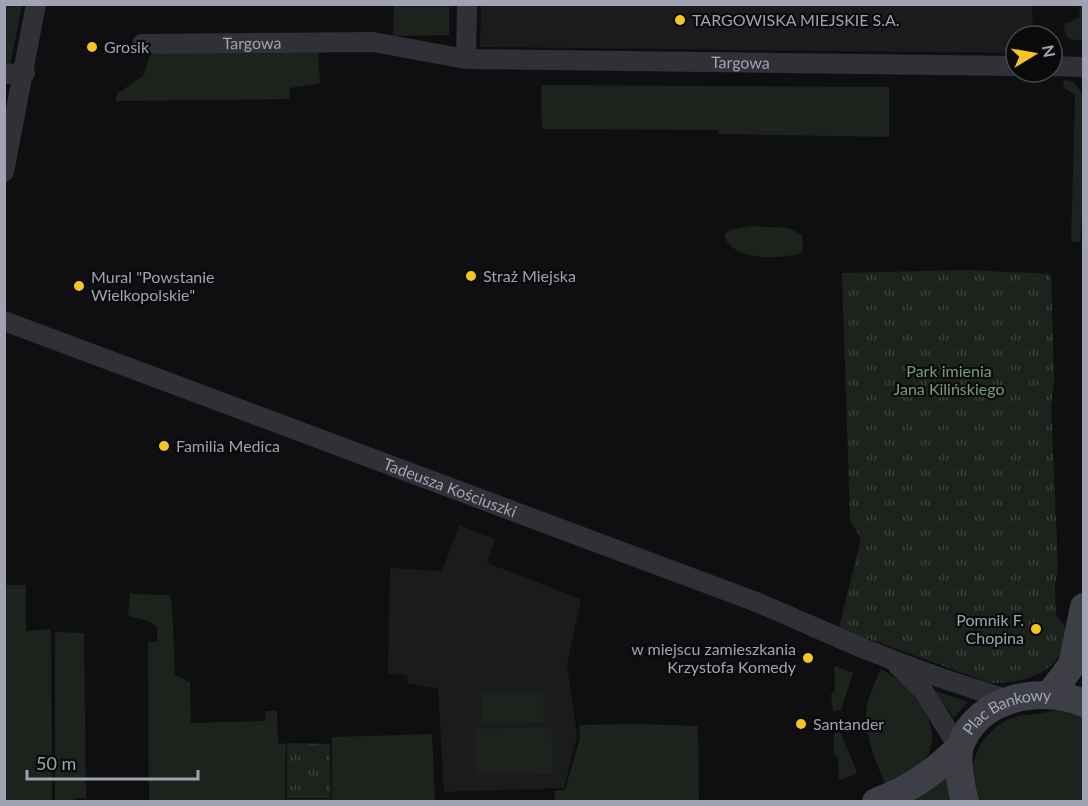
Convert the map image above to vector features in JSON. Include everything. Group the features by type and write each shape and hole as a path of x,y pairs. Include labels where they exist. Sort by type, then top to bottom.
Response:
{"main road":[{"path":"1050,694 1072,665 1083,607"},
{"name":"Plac Bankowy","path":"965,801 959,748 969,729 980,717 992,708 1010,700 1050,694 1083,703"},
{"path":"876,801 919,783 959,748"}],"street":[{"path":"4,172 25,73 36,4"},
{"path":"466,60 468,4"},
{"name":"Targowa","path":"142,44 373,42 466,60 1004,66"},
{"path":"1064,66 1083,67"},
{"path":"4,74 25,73"},
{"name":"Tadeusza Kościuszki","path":"4,321 751,600 892,660 962,686 1010,700"},
{"name":"Tadeusza Kościuszki","path":"892,660 924,692 959,748"}],"shaded area":[{"path":"481,5 1032,5 1033,24 1004,24 1004,53 480,47"},
{"path":"459,525 495,539 487,563 581,599 567,664 577,736 564,788 444,792 438,688 408,684 407,675 388,674 390,568 442,571"}],"green space":[{"path":"4,5 22,5 10,66 4,67"},
{"path":"394,5 449,5 449,35 393,36"},
{"path":"1080,5 1083,5 1083,39 1068,38 1064,24 1079,18"},
{"path":"318,50 320,83 290,88 289,99 116,101 117,94 144,75 150,55 173,51"},
{"path":"1064,80 1073,82 1084,95 1084,192 1080,242 1071,242 1075,95 1063,87"},
{"path":"541,85 889,87 889,137 719,134 718,130 542,129"},
{"path":"751,226 788,228 802,235 801,253 781,257 757,256 736,250 728,244 724,235 730,230"},
{"name":"Park imienia Jana Kilińskiego","path":"967,270 1051,274 1054,380 1051,405 1058,566 1055,586 1056,616 1068,629 1059,656 1053,664 1037,675 1019,681 990,683 839,628 861,539 850,520 842,273"},
{"path":"5,585 26,585 26,631 51,629 52,801 5,801"},
{"path":"130,594 170,595 175,675 190,682 191,723 265,721 266,711 277,711 278,743 286,744 285,799 332,799 332,737 432,734 435,801 149,801 148,642 157,642 157,626 128,616"},
{"path":"55,632 84,633 86,798 75,798 75,801 55,801"},
{"path":"834,666 853,673 841,710 833,712 831,694 835,690"},
{"path":"881,669 903,685 922,707 929,720 932,733 931,747 922,764 887,788 871,747 866,726 867,705"},
{"path":"933,690 968,702 954,718"},
{"path":"543,692 544,722 482,724 481,694"},
{"path":"1060,708 1083,716 1083,801 975,802 972,768 978,749 990,733 997,726 1015,717"},
{"path":"579,725 698,726 699,801 555,801 554,791 565,790 580,738"},
{"path":"551,727 553,774 476,775 475,729"},
{"path":"840,732 857,772 855,775 839,780 838,758 834,754 834,733"},
{"path":"287,743 330,744 331,798 287,798"},
{"path":"948,772 955,801 899,802"}],"place":[{"name":"TARGOWISKA MIEJSKIE S.A.","path":"680,20"},
{"name":"Grosik","path":"92,47"},
{"name":"Straż Miejska","path":"471,276"},
{"name":"Mural \"Powstanie Wielkopolskie\"","path":"79,286"},
{"name":"Familia Medica","path":"164,446"},
{"name":"Pomnik F. Chopina","path":"1036,629"},
{"name":"w miejscu zamieszkania Krzystofa Komedy","path":"808,658"},
{"name":"Santander","path":"801,724"}]}
